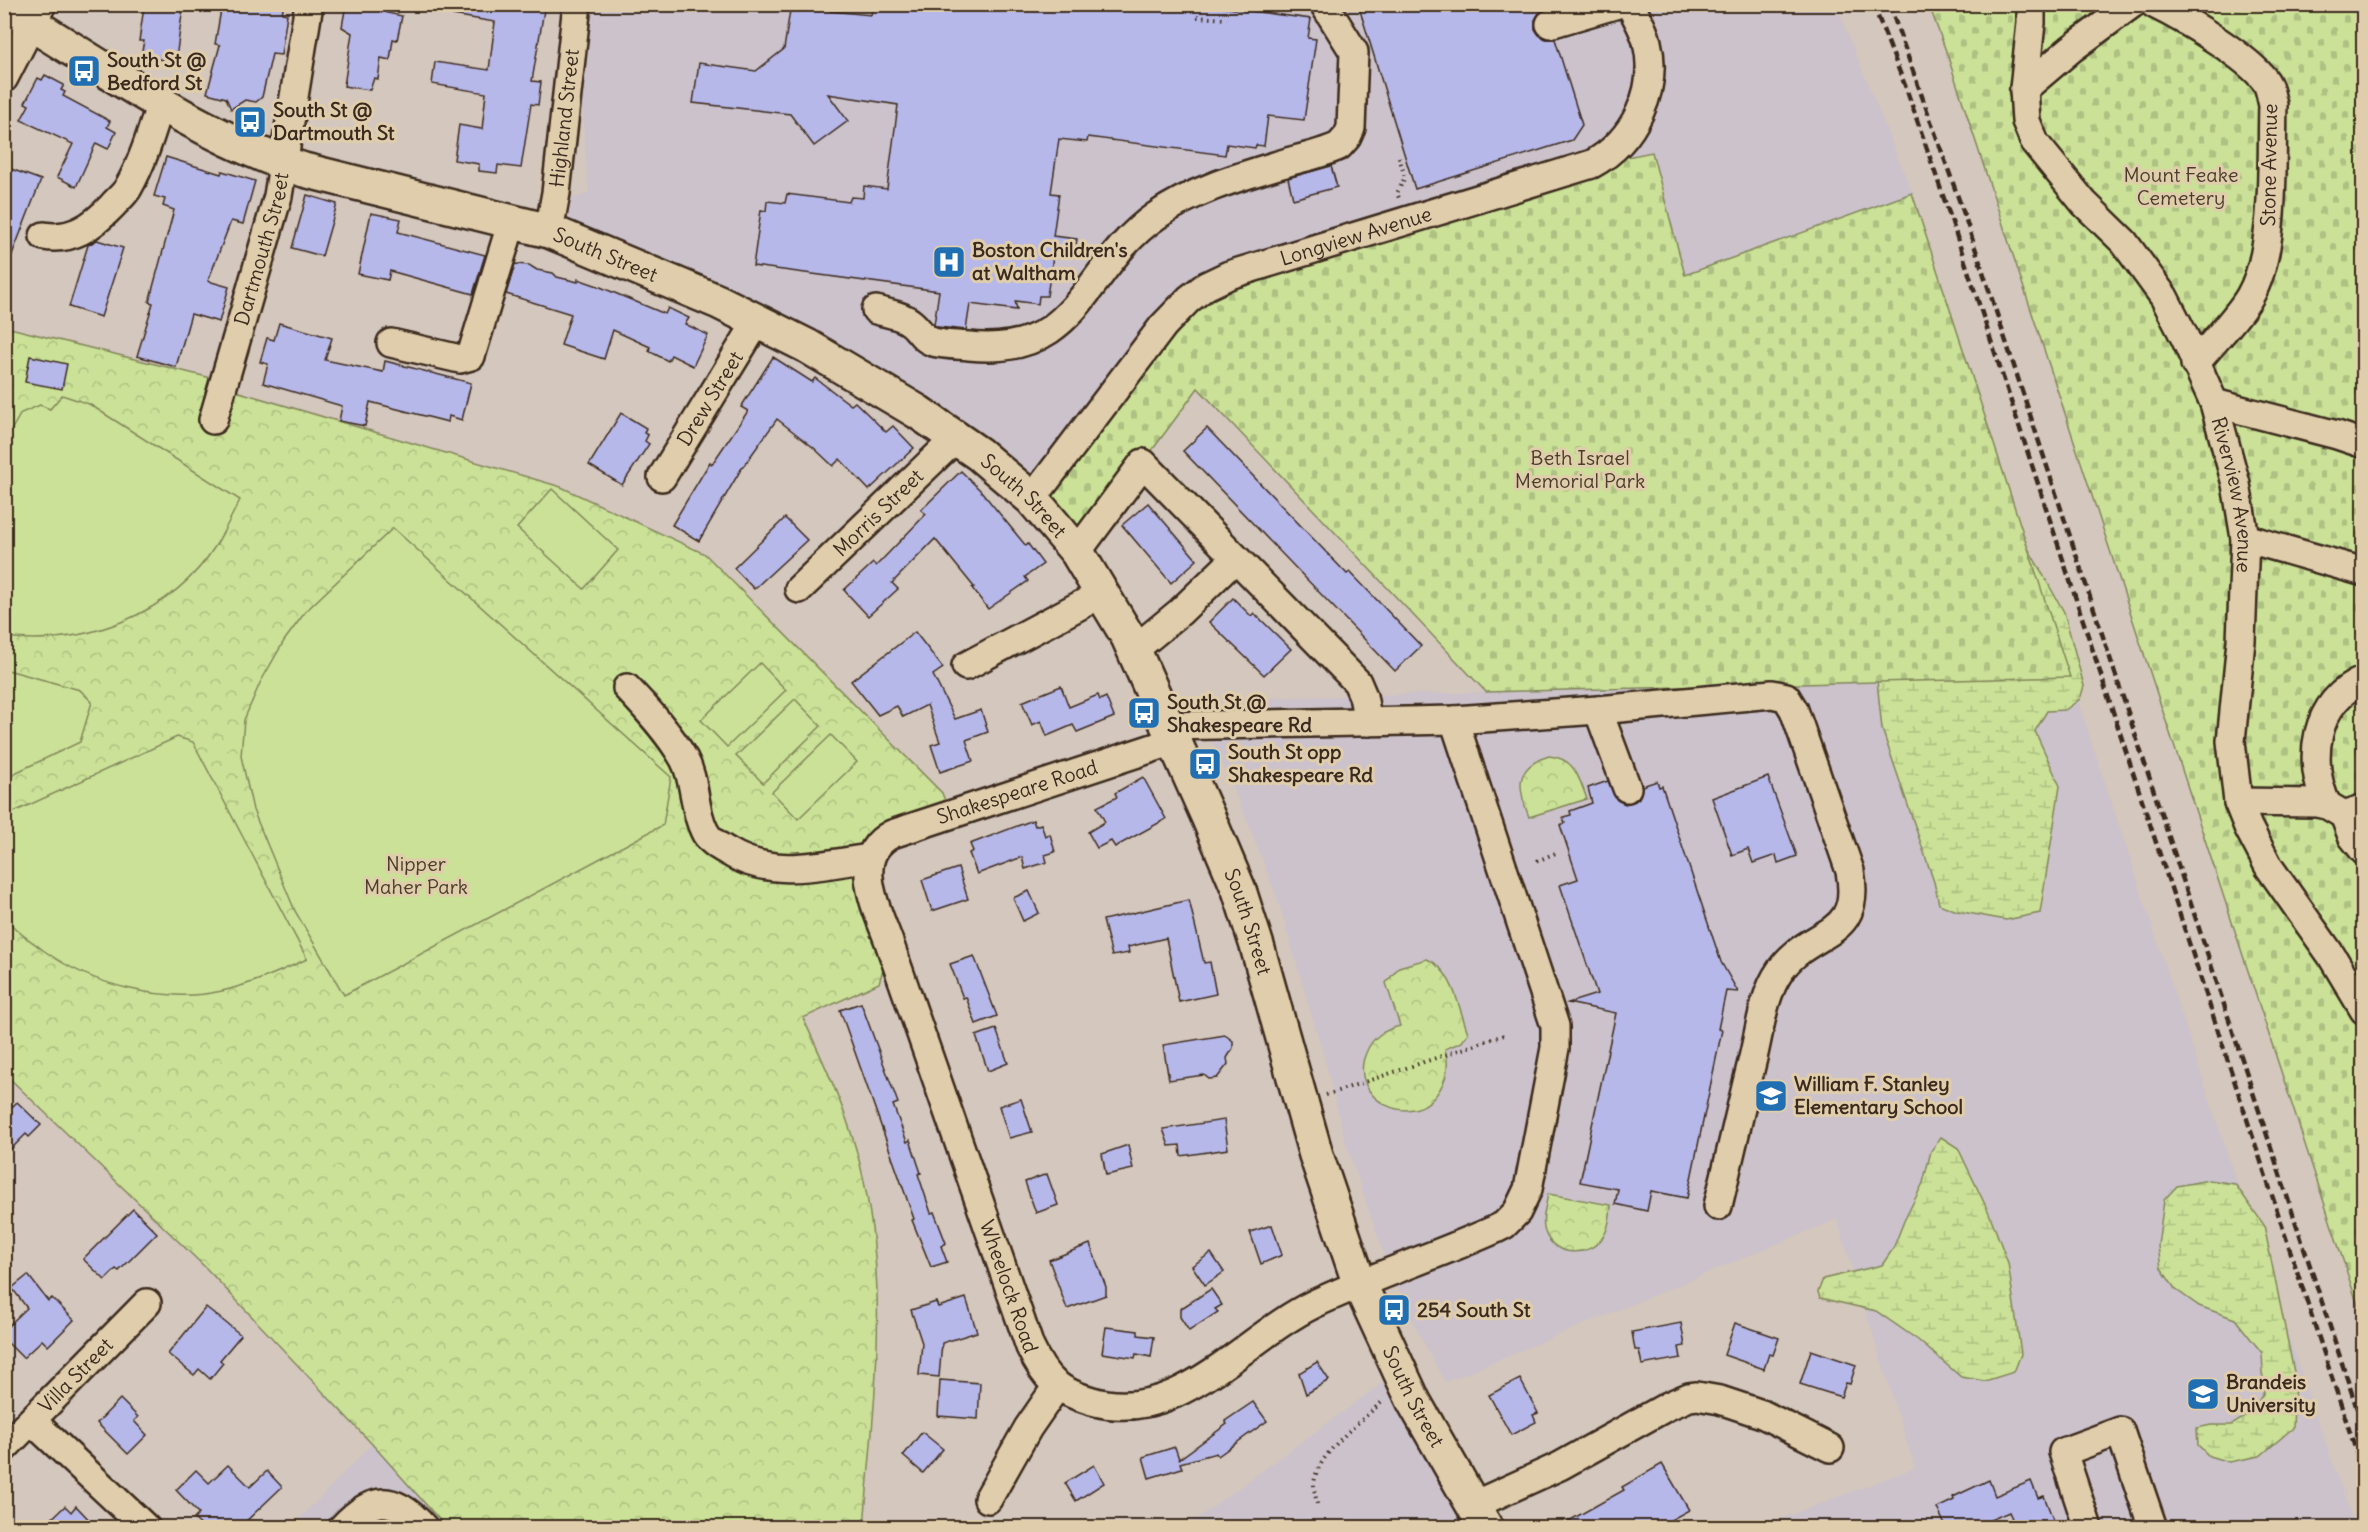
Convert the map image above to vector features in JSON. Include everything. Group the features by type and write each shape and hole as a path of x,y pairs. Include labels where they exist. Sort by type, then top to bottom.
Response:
{"main road":[{"name":"South Street","path":"4,7 37,14 161,102 224,136 285,164 549,231 642,268 758,320 864,379 956,438 995,466 1032,499 1077,552 1103,593 1134,650 1239,890 1316,1155 1360,1286 1405,1382 1480,1516"}],"street":[{"name":"Dartmouth Street","path":"213,420 278,196 285,164 309,4"},
{"name":"Highland Street","path":"549,231 556,194 577,4"},
{"path":"876,310 908,320 924,338 937,343 995,348 1029,341 1049,332 1074,309 1122,248 1156,216 1201,193 1244,176 1339,146 1351,128 1354,52 1324,4"},
{"path":"1550,24 1618,4"},
{"name":"Longview Avenue","path":"1032,499 1163,326 1189,299 1206,286 1229,275 1592,164 1608,155 1628,134 1636,121 1648,85 1650,65 1647,42 1630,4"},
{"name":"Riverview Avenue","path":"2031,4 2024,89 2026,121 2035,143 2056,172 2124,242 2147,272 2169,307 2214,403 2236,484 2245,538 2241,640 2231,741 2238,802 2269,867 2331,955 2364,1010"},
{"path":"2024,89 2071,49 2132,4"},
{"name":"Stone Avenue","path":"2154,4 2187,21 2244,61 2267,83 2273,105 2268,243 2260,274 2250,297 2195,364"},
{"path":"4,78 37,14"},
{"path":"44,236 66,237 86,229 105,214 126,190 140,164 161,102"},
{"path":"391,344 460,359 471,356 513,221"},
{"name":"Drew Street","path":"662,477 758,320"},
{"path":"2214,403 2364,444"},
{"name":"Morris Street","path":"799,590 956,438"},
{"path":"1077,552 1143,463 1357,682 1363,696 1368,722"},
{"path":"2245,538 2364,572"},
{"path":"1134,650 1180,612 1235,559"},
{"path":"966,666 1103,593"},
{"path":"2364,680 2344,690 2335,699 2322,722 2316,750 2316,766 2321,793 2345,809 2352,836 2364,851"},
{"path":"627,688 656,720 685,761 704,831 718,845 734,856 757,865 785,869 869,858"},
{"name":"Shakespeare Road","path":"869,858 877,844 892,834 1171,734 1368,722 1454,720 1599,710 1772,693 1786,697 1794,710 1850,871 1852,899 1848,914 1834,929 1789,960 1774,981 1765,1008 1718,1206"},
{"path":"1599,710 1627,788"},
{"name":"Wheelock Road","path":"869,858 868,875 873,894 1030,1347 1041,1370 1058,1386 1080,1398 1114,1405 1145,1405 1188,1387 1305,1309 1496,1229 1511,1219 1521,1205 1528,1189 1556,1048 1556,1037 1552,1017 1454,720"},
{"path":"2238,802 2305,802 2345,809"},
{"name":"Villa Street","path":"4,1449 147,1303"},
{"path":"988,1499 1028,1428 1058,1386"},
{"path":"1480,1516 1560,1466 1668,1406 1689,1397 1720,1400 1762,1414 1830,1448"},
{"path":"32,1421 146,1527"},
{"path":"2088,1527 2063,1452 2120,1431 2153,1527"},
{"path":"342,1527 355,1514 375,1502 395,1504 414,1516 424,1527"}],"path":[{"path":"1197,16 1227,19"},
{"path":"1398,157 1405,177 1397,193 1400,202"},
{"path":"1537,861 1558,852"},
{"path":"1325,1095 1507,1034"},
{"path":"1317,1504 1314,1484 1319,1467 1341,1440 1405,1382"}],"shaded area":[{"name":"Boston Children's at Waltham","path":"577,4 1836,5 1912,193 1684,275 1652,152 1229,275 1032,499 918,412 549,231 554,205 589,193 575,19"},
{"name":"William F. Stanley Elementary School","path":"2070,677 2282,1319 2355,1527 1760,1527 1915,1468 1837,1219 1445,1382 1415,1326 1387,1263 1345,1140 1323,1053 1277,897 1244,813 1194,700"},
{"path":"1399,1371 1486,1528 1184,1528"},
{"path":"372,1444 446,1527 291,1528"}],"green space":[{"name":"Mount Feake Cemetery","path":"1929,5 2363,5 2363,1321 1946,51"},
{"name":"Beth Israel Memorial Park","path":"1652,152 1685,275 1912,193 2070,677 1486,692 1198,388 1077,552 1032,499 1189,299 1592,164"},
{"name":"Nipper Maher Park","path":"6,327 207,377 239,392 561,487 705,554 942,793 950,814 877,844 890,945 879,983 803,1018 832,1082 851,1132 867,1196 874,1244 877,1337 864,1527 446,1527 372,1444 206,1268 5,1074"},
{"path":"62,395 89,404 240,500 216,545 198,569 176,590 151,608 95,631 65,637 35,639 5,637 5,441 21,413 40,405 50,409"},
{"path":"552,489 618,550 584,589 517,528"},
{"path":"393,528 671,777 663,825 344,995 295,911 253,810 241,756 244,720 260,683 284,641 306,611"},
{"path":"2024,541 2064,612 2084,686 2080,699 2065,710 2047,711 2035,731 2060,786 2040,913 2006,920 1957,911 1939,904 1934,882 1882,729 1874,651"},
{"path":"760,663 786,690 727,747 701,720"},
{"path":"4,669 80,690 92,702 80,742 17,772 5,781"},
{"path":"795,699 821,726 763,783 736,756"},
{"path":"831,735 857,762 798,819 772,792"},
{"path":"177,737 193,742 307,959 244,985 222,991 176,995 152,993 105,982 83,973 43,950 13,926 6,916 4,869 5,816"},
{"path":"1549,756 1565,761 1575,770 1587,799 1529,817 1522,797 1521,780 1529,766"},
{"path":"1427,959 1436,964 1449,980 1468,1033 1462,1042 1445,1049 1447,1064 1445,1079 1429,1102 1415,1109 1400,1110 1386,1105 1374,1096 1366,1084 1362,1070 1366,1053 1375,1038 1400,1026 1386,983 1399,967"},
{"path":"1941,1137 1958,1148 1989,1213 2008,1263 2021,1354 2014,1372 1985,1381 1961,1377 1918,1340 1876,1311 1820,1298 1818,1292 1823,1279 1882,1265 1893,1249 1923,1183 1931,1151"},
{"path":"2209,1180 2235,1184 2264,1225 2295,1377 2293,1428 2260,1456 2229,1462 2209,1456 2198,1445 2197,1428 2232,1425 2252,1412 2264,1392 2262,1353 2235,1319 2199,1306 2175,1289 2161,1268 2158,1246 2164,1200 2177,1186"},
{"path":"1548,1194 1611,1205 1608,1226 1597,1244 1589,1249 1572,1252 1556,1246 1550,1240 1544,1227"}],"building":[{"path":"161,4 183,7 177,51 164,60 141,56 144,41 139,41 144,7 160,9"},
{"path":"222,4 284,4 282,13 287,14 281,55 272,54 262,97 256,102 245,100 231,109 226,98 207,93 220,45 215,44"},
{"path":"346,4 389,4 387,13 402,16 397,40 393,39 390,60 381,58 378,79 374,78 370,90 344,86 352,33 342,27"},
{"path":"454,4 545,4 532,81 541,82 538,105 531,104 521,168 498,165 497,173 479,171 479,164 454,160 459,125 482,129 486,93 432,84 435,62 489,70 495,22 453,15"},
{"name":"Boston Children's at Waltham","path":"791,4 871,15 873,4 1198,4 1311,19 1308,38 1316,39 1304,120 1268,116 1264,146 1256,145 1255,148 1227,144 1225,155 1088,137 1087,142 1059,139 1051,193 1059,194 1053,236 1077,239 1074,257 1053,256 1047,296 1039,296 1038,304 1015,301 1017,310 970,304 966,330 934,325 939,291 753,266 761,210 766,211 767,201 785,203 787,194 849,202 851,197 863,198 864,186 887,189 898,105 828,94 848,121 814,146 790,114 693,103 699,63 756,71 784,49"},
{"path":"1358,4 1544,4 1545,9 1535,20 1535,29 1546,39 1555,39 1582,125 1572,140 1415,189"},
{"path":"45,75 64,85 61,90 65,92 63,96 110,121 107,127 116,132 108,149 96,143 76,187 57,177 73,144 21,120 29,105 25,103 38,78 42,80"},
{"path":"166,157 221,174 222,171 255,181 243,224 231,221 208,281 229,287 219,322 191,314 176,367 137,356 153,303 149,302 174,210 163,206 165,199 154,196"},
{"path":"1331,166 1337,187 1293,199 1288,178"},
{"path":"11,169 41,180 6,270 4,270 4,187"},
{"path":"307,195 337,204 322,256 292,248"},
{"path":"371,213 401,219 398,232 485,255 473,294 390,271 388,280 358,274"},
{"path":"97,240 123,248 101,317 69,307 88,245"},
{"path":"515,264 529,265 537,270 553,273 557,277 578,282 578,279 665,314 668,308 689,318 685,324 708,335 693,366 671,355 668,361 649,351 650,347 613,330 604,359 561,345 571,314 506,294"},
{"path":"279,323 332,338 325,360 383,372 385,361 471,383 462,420 449,416 448,422 370,402 365,426 339,421 342,406 263,383 268,364 260,362 267,338 274,340"},
{"path":"30,356 67,364 62,389 25,382"},
{"path":"773,357 812,382 815,378 851,405 855,402 886,432 893,426 914,448 869,490 840,459 833,466 777,419 740,471 699,541 672,525 710,462 712,464 748,411 741,407"},
{"path":"621,413 646,428 644,433 648,435 645,441 649,444 622,485 589,465"},
{"path":"1207,428 1347,574 1350,572 1421,646 1395,671 1183,451"},
{"path":"961,471 981,491 1026,546 1028,544 1043,564 1025,577 1028,581 988,609 972,588 974,587 935,539 892,583 898,589 868,616 844,590 873,563 876,566 926,514 921,510"},
{"path":"1148,503 1197,560 1171,583 1122,525"},
{"path":"785,518 807,540 754,589 734,568"},
{"path":"1233,598 1251,616 1254,613 1291,649 1264,675 1209,622"},
{"path":"915,632 943,668 933,675 955,719 981,710 988,732 966,740 973,761 940,772 931,745 940,742 927,705 903,717 897,706 878,715 851,681"},
{"path":"1061,686 1069,707 1098,695 1100,700 1106,697 1114,717 1077,732 1073,725 1047,736 1041,721 1032,725 1022,702"},
{"path":"1143,777 1166,819 1115,847 1111,841 1097,848 1088,832 1105,822 1097,807 1117,797 1115,793"},
{"path":"1768,777 1797,856 1778,863 1776,855 1753,863 1748,849 1732,855 1712,798"},
{"path":"1608,781 1617,800 1625,804 1639,798 1642,786 1657,781 1659,787 1662,786 1721,962 1738,992 1726,991 1718,1029 1722,1030 1687,1198 1651,1191 1647,1211 1615,1204 1618,1189 1580,1182 1616,1013 1568,1003 1597,994 1560,885 1578,879 1560,825 1565,823 1563,817 1571,815 1570,811 1592,803 1588,788"},
{"path":"1033,820 1035,826 1041,824 1045,836 1050,834 1055,852 1045,855 1047,862 1025,869 1022,857 977,874 969,853 973,851 970,844"},
{"path":"958,868 968,899 932,911 922,880"},
{"path":"1029,891 1039,913 1023,921 1013,898"},
{"path":"1189,900 1204,963 1210,962 1216,994 1179,1002 1166,938 1128,947 1129,953 1112,956 1103,920"},
{"path":"974,956 997,1016 976,1024 950,964"},
{"path":"861,1003 898,1103 893,1105 907,1142 910,1140 931,1213 934,1212 946,1243 941,1246 947,1262 931,1267 912,1220 914,1219 840,1010"},
{"path":"996,1029 1008,1063 988,1071 976,1036"},
{"path":"1225,1035 1233,1041 1233,1048 1227,1058 1228,1064 1217,1078 1209,1079 1204,1075 1169,1080 1163,1045"},
{"path":"1021,1099 1032,1132 1009,1138 999,1106"},
{"path":"17,1102 41,1125 29,1137 26,1134 4,1156 4,1115"},
{"path":"1224,1120 1228,1149 1181,1156 1180,1145 1169,1146 1163,1129"},
{"path":"1128,1145 1133,1169 1106,1175 1102,1154"},
{"path":"1047,1174 1058,1205 1036,1213 1025,1182"},
{"path":"133,1209 157,1233 119,1271 116,1269 105,1280 83,1259"},
{"path":"1272,1225 1282,1255 1261,1264 1250,1232"},
{"path":"1090,1244 1106,1287 1106,1295 1067,1309 1049,1260"},
{"path":"1211,1253 1224,1272 1205,1285 1192,1266"},
{"path":"28,1275 48,1301 52,1298 74,1320 48,1346 42,1340 23,1358 4,1339 4,1330 27,1308 12,1288"},
{"path":"1211,1289 1222,1305 1215,1309 1218,1312 1189,1331 1180,1317 1180,1309"},
{"path":"966,1298 977,1332 942,1343 939,1377 919,1375 922,1343 911,1310 936,1302 938,1307"},
{"path":"206,1307 241,1335 220,1360 223,1363 210,1379 199,1369 194,1375 168,1354"},
{"path":"1681,1323 1685,1346 1679,1347 1681,1358 1642,1365 1639,1350 1635,1350 1632,1332"},
{"path":"1735,1323 1779,1338 1773,1355 1769,1354 1764,1369 1724,1355"},
{"path":"1106,1327 1138,1331 1138,1335 1154,1337 1151,1357 1136,1354 1135,1358 1102,1353"},
{"path":"1811,1350 1856,1365 1850,1384 1846,1383 1841,1397 1800,1384"},
{"path":"1317,1362 1329,1380 1306,1394 1299,1373"},
{"path":"1520,1379 1538,1413 1533,1415 1536,1422 1511,1435 1489,1395"},
{"path":"940,1380 980,1383 978,1419 938,1416"},
{"path":"120,1399 138,1417 134,1421 147,1435 128,1454 97,1423"},
{"path":"1253,1402 1267,1421 1218,1456 1216,1453 1180,1463 1182,1468 1149,1478 1143,1457 1175,1447 1179,1459 1227,1424 1225,1421"},
{"path":"922,1432 943,1449 923,1473 903,1456"},
{"path":"1662,1464 1689,1510 1658,1527 1558,1527 1624,1490 1622,1487"},
{"path":"228,1465 250,1487 267,1471 282,1487 240,1527 203,1527 194,1519 199,1514 176,1490 196,1470 209,1483"},
{"path":"1094,1465 1104,1483 1076,1501 1065,1483"},
{"path":"1989,1480 1995,1496 2031,1481 2038,1498 2044,1496 2056,1527 2016,1527 2009,1512 1974,1527 1946,1527 1937,1508 1954,1500 1953,1497"},
{"path":"65,1506 71,1512 76,1506 96,1527 43,1527"}],"railway":[{"path":"1873,4 1906,88 1950,216 2364,1475"},
{"path":"1889,4 1963,211 2364,1430"}],"place":[{"name":"South St @ Bedford St","path":"84,71"},
{"name":"South St @ Dartmouth St","path":"250,122"},
{"name":"Boston Children's at Waltham","path":"949,262"},
{"name":"South St @ Shakespeare Rd","path":"1144,713"},
{"name":"South St opp Shakespeare Rd","path":"1205,764"},
{"name":"William F. Stanley Elementary School","path":"1771,1096"},
{"name":"254 South St","path":"1394,1310"},
{"name":"Brandeis University","path":"2203,1394"}]}
